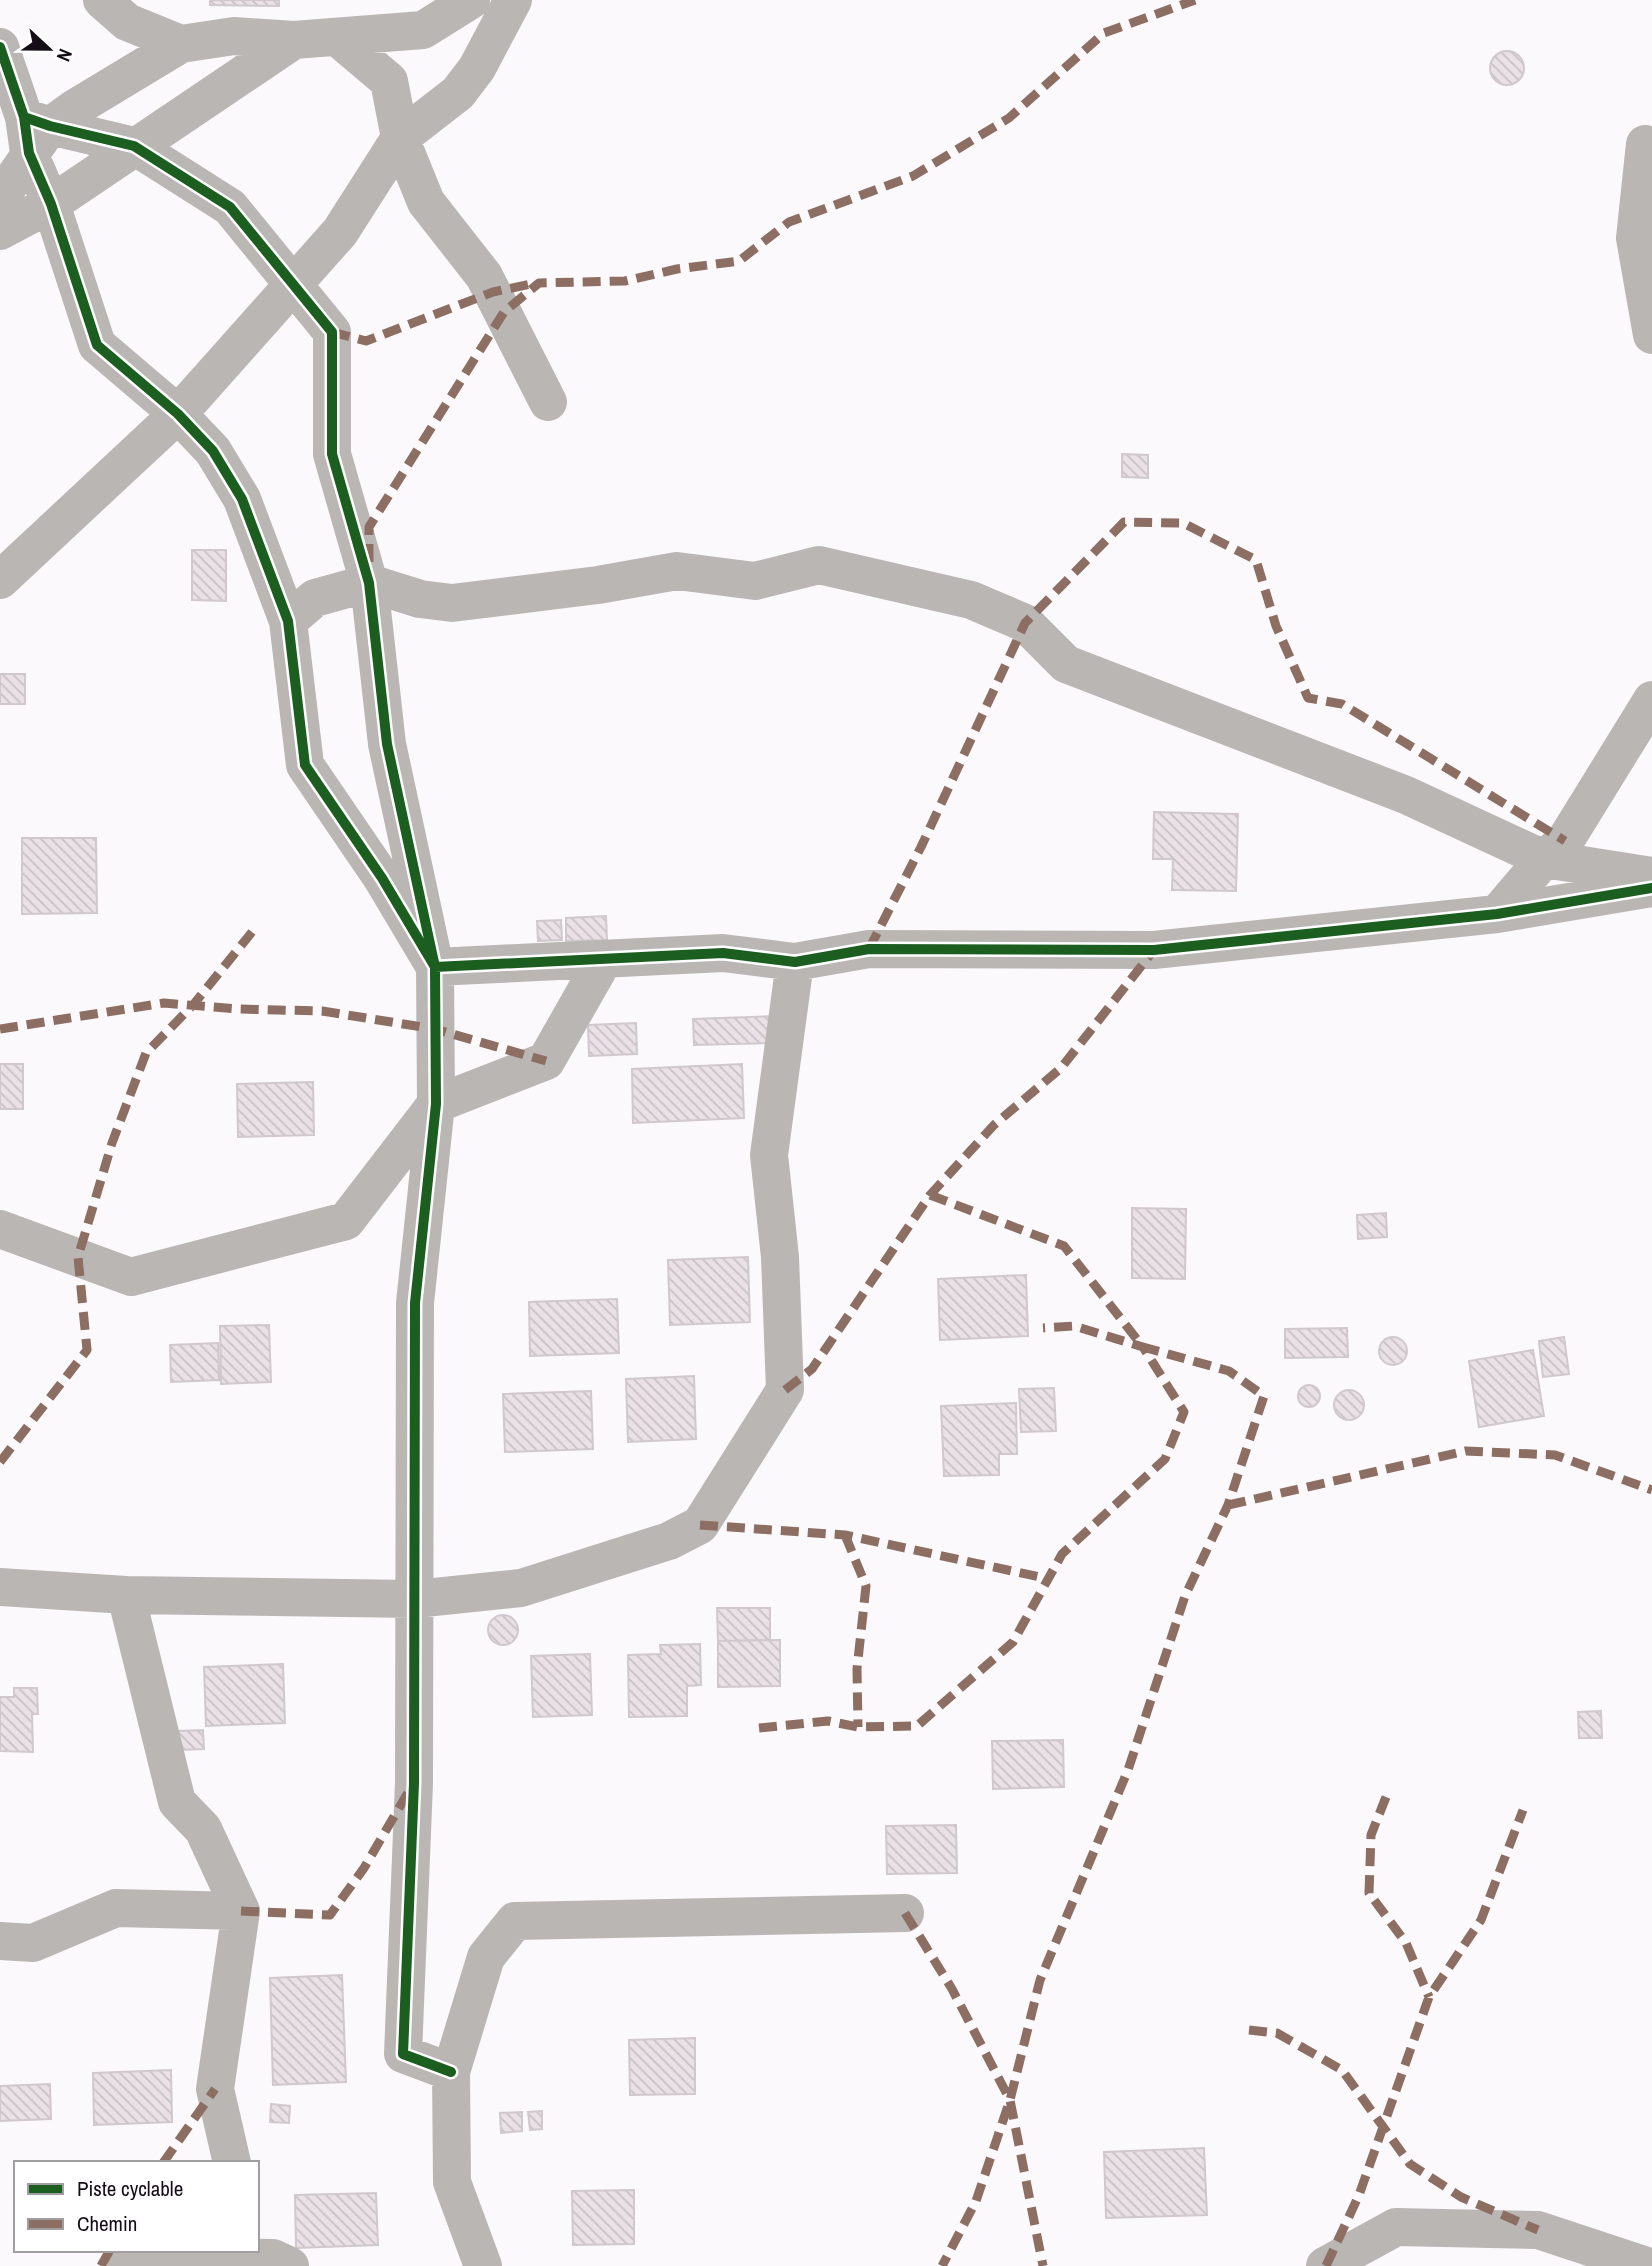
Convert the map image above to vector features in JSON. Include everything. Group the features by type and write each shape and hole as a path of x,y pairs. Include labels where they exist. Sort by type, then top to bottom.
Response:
{"street":[{"path":"103,0 127,22 181,44"},
{"path":"0,198 34,132 181,44 234,36 294,40 423,30 471,0"},
{"path":"0,580 178,414 340,232 400,138 458,93 477,68 513,0"},
{"path":"337,37 389,81 400,138 426,202 484,275 548,402"},
{"path":"0,231 51,204 294,40"},
{"path":"0,47 34,132 51,204 97,345 178,414 213,451 242,499 288,621 305,765 382,878 435,967"},
{"path":"34,132 134,146 230,207 332,332 332,454 369,583 387,744 435,967 436,1104 415,1303 414,1783 403,2054 451,2072"},
{"path":"1645,144 1635,238 1652,335"},
{"path":"288,621 315,598 369,583 420,599 452,603 598,585 677,571 755,581 819,565 971,600 1025,623 1066,664 1406,795 1544,859 1652,876"},
{"path":"1497,914 1544,859 1564,841 1652,701"},
{"path":"435,967 723,954 795,962 869,949 1154,950 1497,914 1652,888"},
{"path":"0,1229 131,1277 346,1221 436,1104 546,1061 604,959"},
{"path":"0,1587 126,1595 415,1599 521,1588 669,1541 700,1525 785,1390 780,1257 769,1155 795,962"},
{"path":"126,1595 177,1802 203,1829 241,1910 215,2089 232,2161"},
{"path":"0,1941 33,1943 116,1908 241,1910"},
{"path":"483,2266 452,2182 451,2072 486,1957 515,1921 905,1913"},
{"path":"1325,2266 1396,2227 1538,2230 1647,2266"},
{"path":"126,2266 154,2256 249,2252"}],"building":[{"path":"210,0 279,0 279,6 210,5"},
{"path":"1507,51 1519,56 1524,68 1519,80 1507,85 1495,80 1490,68 1495,56"},
{"path":"1122,454 1148,455 1148,478 1122,477"},
{"path":"192,550 226,550 226,601 192,600"},
{"path":"0,674 25,674 25,704 0,704"},
{"path":"1154,812 1238,814 1236,891 1172,890 1173,859 1153,859"},
{"path":"22,838 96,838 97,913 22,914"},
{"path":"606,916 607,940 566,941 566,918"},
{"path":"561,920 562,940 538,941 537,921"},
{"path":"777,1016 777,1043 694,1045 693,1019"},
{"path":"636,1023 637,1054 589,1056 588,1025"},
{"path":"0,1064 23,1064 23,1109 0,1109"},
{"path":"742,1064 744,1118 633,1123 632,1069"},
{"path":"313,1082 314,1135 238,1137 237,1084"},
{"path":"1132,1208 1186,1209 1185,1279 1132,1278"},
{"path":"1386,1213 1387,1237 1358,1239 1357,1215"},
{"path":"748,1257 750,1322 670,1325 668,1260"},
{"path":"1026,1275 1028,1336 940,1340 938,1279"},
{"path":"617,1299 619,1353 530,1356 529,1302"},
{"path":"269,1325 271,1382 221,1384 220,1326"},
{"path":"1347,1328 1348,1357 1285,1358 1285,1329"},
{"path":"1393,1337 1403,1341 1407,1351 1403,1361 1393,1365 1383,1361 1379,1351 1383,1341"},
{"path":"1564,1337 1569,1374 1543,1377 1539,1341"},
{"path":"218,1343 219,1380 171,1382 170,1345"},
{"path":"1533,1350 1544,1416 1479,1427 1469,1361"},
{"path":"694,1376 696,1439 628,1442 626,1379"},
{"path":"1309,1385 1317,1388 1320,1396 1317,1404 1309,1407 1301,1404 1298,1396 1301,1388"},
{"path":"1054,1388 1056,1431 1021,1432 1019,1389"},
{"path":"1349,1390 1359,1395 1364,1405 1359,1415 1349,1420 1339,1415 1334,1405 1339,1395"},
{"path":"591,1391 593,1449 505,1452 503,1394"},
{"path":"1016,1403 1017,1454 999,1454 999,1475 944,1476 941,1406"},
{"path":"717,1608 770,1608 770,1640 718,1641"},
{"path":"503,1615 514,1619 518,1630 514,1641 503,1645 492,1641 488,1630 492,1619"},
{"path":"780,1640 780,1686 718,1687 718,1641"},
{"path":"700,1644 701,1685 687,1686 687,1716 629,1717 628,1655 661,1654 660,1645"},
{"path":"590,1654 592,1715 533,1717 531,1656"},
{"path":"283,1664 285,1723 206,1726 204,1667"},
{"path":"14,1688 37,1688 38,1714 32,1714 33,1752 0,1751 0,1697 14,1697"},
{"path":"1601,1711 1602,1738 1579,1738 1578,1712"},
{"path":"203,1730 204,1749 178,1750 176,1731"},
{"path":"1063,1740 1064,1787 993,1789 992,1741"},
{"path":"956,1825 957,1873 887,1874 886,1826"},
{"path":"342,1975 346,2082 273,2085 270,1978"},
{"path":"695,2038 695,2094 630,2095 629,2040"},
{"path":"171,2070 172,2122 94,2125 93,2073"},
{"path":"50,2084 51,2119 0,2121 0,2086"},
{"path":"271,2104 290,2106 289,2123 270,2122"},
{"path":"542,2111 542,2129 530,2130 528,2112"},
{"path":"522,2112 522,2131 501,2133 500,2113"},
{"path":"1204,2148 1207,2215 1106,2218 1104,2152"},
{"path":"634,2190 634,2244 573,2245 572,2191"},
{"path":"376,2193 378,2245 296,2248 295,2195"}],"marked path":[{"path":"369,562 369,527 504,312 539,283 625,281 677,269 739,261 789,222 913,176 1009,118 1104,33 1195,0"},
{"path":"332,332 366,341 493,292 536,283"},
{"path":"869,949 921,847 1025,623 1124,522 1183,523 1256,560 1276,626 1308,698 1342,704 1565,841"},
{"path":"0,1462 87,1350 78,1257 112,1143 146,1053 193,1005 252,932"},
{"path":"785,1390 812,1369 930,1195 994,1125 1061,1068 1154,950"},
{"path":"0,1029 164,1003 237,1009 322,1011 435,1029 546,1061"},
{"path":"930,1195 1064,1246 1143,1347 1229,1371 1264,1396 1228,1505 1185,1596 1128,1770 1040,1980 1010,2100 976,2201 942,2266"},
{"path":"759,1728 828,1721 858,1727 917,1726 1013,1642 1062,1554 1165,1459 1184,1412 1143,1347 1074,1326 1043,1328"},
{"path":"1228,1505 1466,1451 1555,1455 1652,1490"},
{"path":"700,1525 845,1535 1049,1579"},
{"path":"845,1535 866,1586 857,1669 858,1727"},
{"path":"241,1911 330,1915 364,1868 410,1789"},
{"path":"1386,1797 1371,1835 1369,1893 1406,1943 1429,1997"},
{"path":"1326,2266 1359,2195 1429,1997 1481,1920 1523,1810"},
{"path":"905,1913 952,1989 1010,2100 1043,2266"},
{"path":"1249,2030 1277,2033 1342,2070 1410,2164 1461,2197 1538,2230"},
{"path":"164,2161 215,2089"},
{"path":"101,2266 109,2252"}],"cycle path":[{"path":"0,47 24,117 29,153 51,204 97,345 178,414 213,451 242,499 288,621 305,765 382,878 435,967 387,744 369,583 332,454 332,332 230,207 134,146 24,117"},
{"path":"451,2072 403,2054 414,1783 415,1303 436,1104 435,967 723,953 795,962 869,949 1154,950 1497,914 1652,888"}]}
